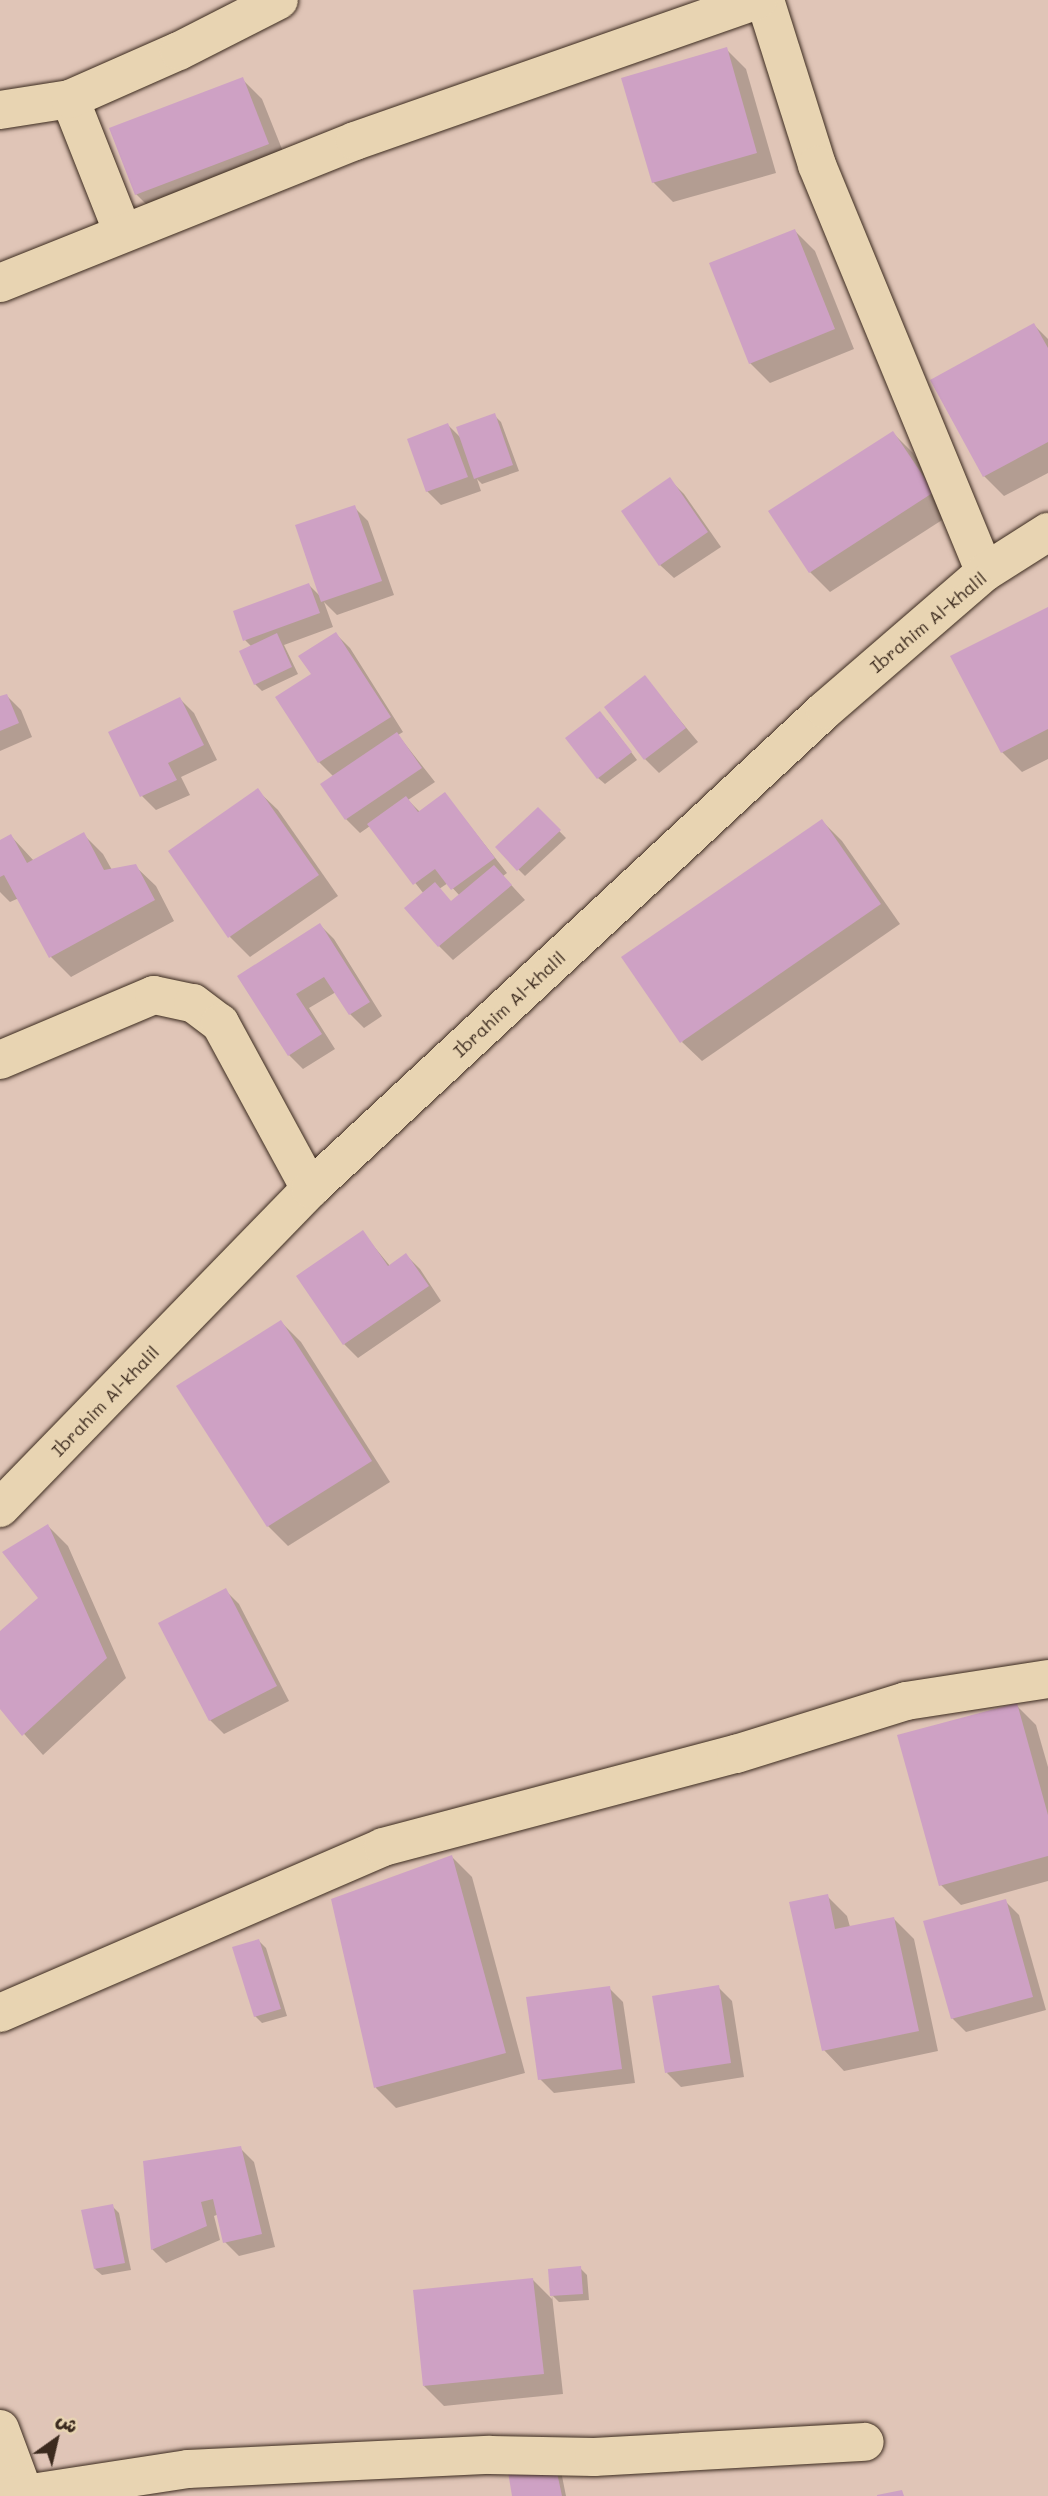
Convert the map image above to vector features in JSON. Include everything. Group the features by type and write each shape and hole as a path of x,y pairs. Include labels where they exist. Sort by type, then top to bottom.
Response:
{"street":[{"path":"0,110 70,99 179,51 279,0"},
{"path":"0,283 355,141 758,0"},
{"path":"765,0 817,165 985,572"},
{"path":"70,99 123,233"},
{"name":"Ibrahim Al-khalil","path":"0,1508 310,1189 825,710 985,572 1048,532"},
{"path":"0,1060 154,995 193,1003 220,1023 310,1189"},
{"path":"0,2013 383,1847 736,1754 906,1701 1048,1679"},
{"path":"0,2428 20,2495 188,2469 490,2455 594,2457 865,2442"}],"building":[{"path":"727,47 757,153 652,183 621,78"},
{"path":"243,77 269,144 135,195 109,128"},
{"path":"795,229 835,329 749,364 709,263"},
{"path":"1034,323 1048,348 1048,442 983,477 930,380"},
{"path":"495,413 513,465 474,479 456,427"},
{"path":"448,423 468,477 426,492 407,439"},
{"path":"893,431 934,492 809,573 768,511"},
{"path":"670,477 708,532 659,566 621,511"},
{"path":"355,505 382,581 321,602 295,525"},
{"path":"309,583 320,613 243,641 233,611"},
{"path":"1048,607 1048,729 1001,753 950,656"},
{"path":"336,632 391,717 318,763 275,697 311,674 298,656"},
{"path":"277,633 292,667 254,685 239,651"},
{"path":"645,675 686,728 644,760 604,707"},
{"path":"7,694 19,723 0,731 0,696"},
{"path":"180,697 204,745 168,763 177,780 140,797 108,732"},
{"path":"600,711 632,752 597,779 565,738"},
{"path":"397,732 422,768 345,820 320,784"},
{"path":"258,788 319,875 228,938 168,851"},
{"path":"445,792 495,858 451,890 435,869 413,885 367,824 406,796 418,812"},
{"path":"538,807 561,830 517,871 495,847"},
{"path":"822,819 881,904 680,1043 621,957"},
{"path":"84,832 104,870 136,864 155,900 49,958 4,875 0,877 0,840 11,834 27,863"},
{"path":"494,865 512,885 438,947 404,908 435,882 451,901"},
{"path":"320,923 370,1002 349,1015 324,977 296,994 322,1034 288,1056 237,976"},
{"path":"363,1230 388,1266 406,1253 429,1286 343,1345 296,1276"},
{"path":"281,1320 372,1461 267,1527 176,1386"},
{"path":"48,1524 107,1658 22,1736 0,1709 0,1631 38,1598 2,1552"},
{"path":"226,1588 277,1686 209,1721 158,1623"},
{"path":"1017,1703 1048,1815 1048,1856 939,1886 897,1735"},
{"path":"452,1855 506,2053 374,2088 331,1899"},
{"path":"828,1894 835,1929 894,1917 919,2031 822,2051 789,1902"},
{"path":"1006,1899 1033,1997 951,2019 923,1921"},
{"path":"259,1939 281,2009 254,2017 232,1947"},
{"path":"719,1985 731,2063 665,2073 652,1996"},
{"path":"610,1986 622,2069 538,2080 526,1997"},
{"path":"241,2146 262,2234 223,2243 213,2199 201,2202 207,2226 151,2250 143,2161"},
{"path":"113,2204 125,2263 94,2269 81,2210"},
{"path":"581,2266 583,2294 550,2296 548,2269"},
{"path":"533,2278 544,2374 423,2386 413,2290"},
{"path":"555,2463 562,2496 512,2496 508,2472"},
{"path":"902,2490 904,2496 877,2496 877,2495"}]}
